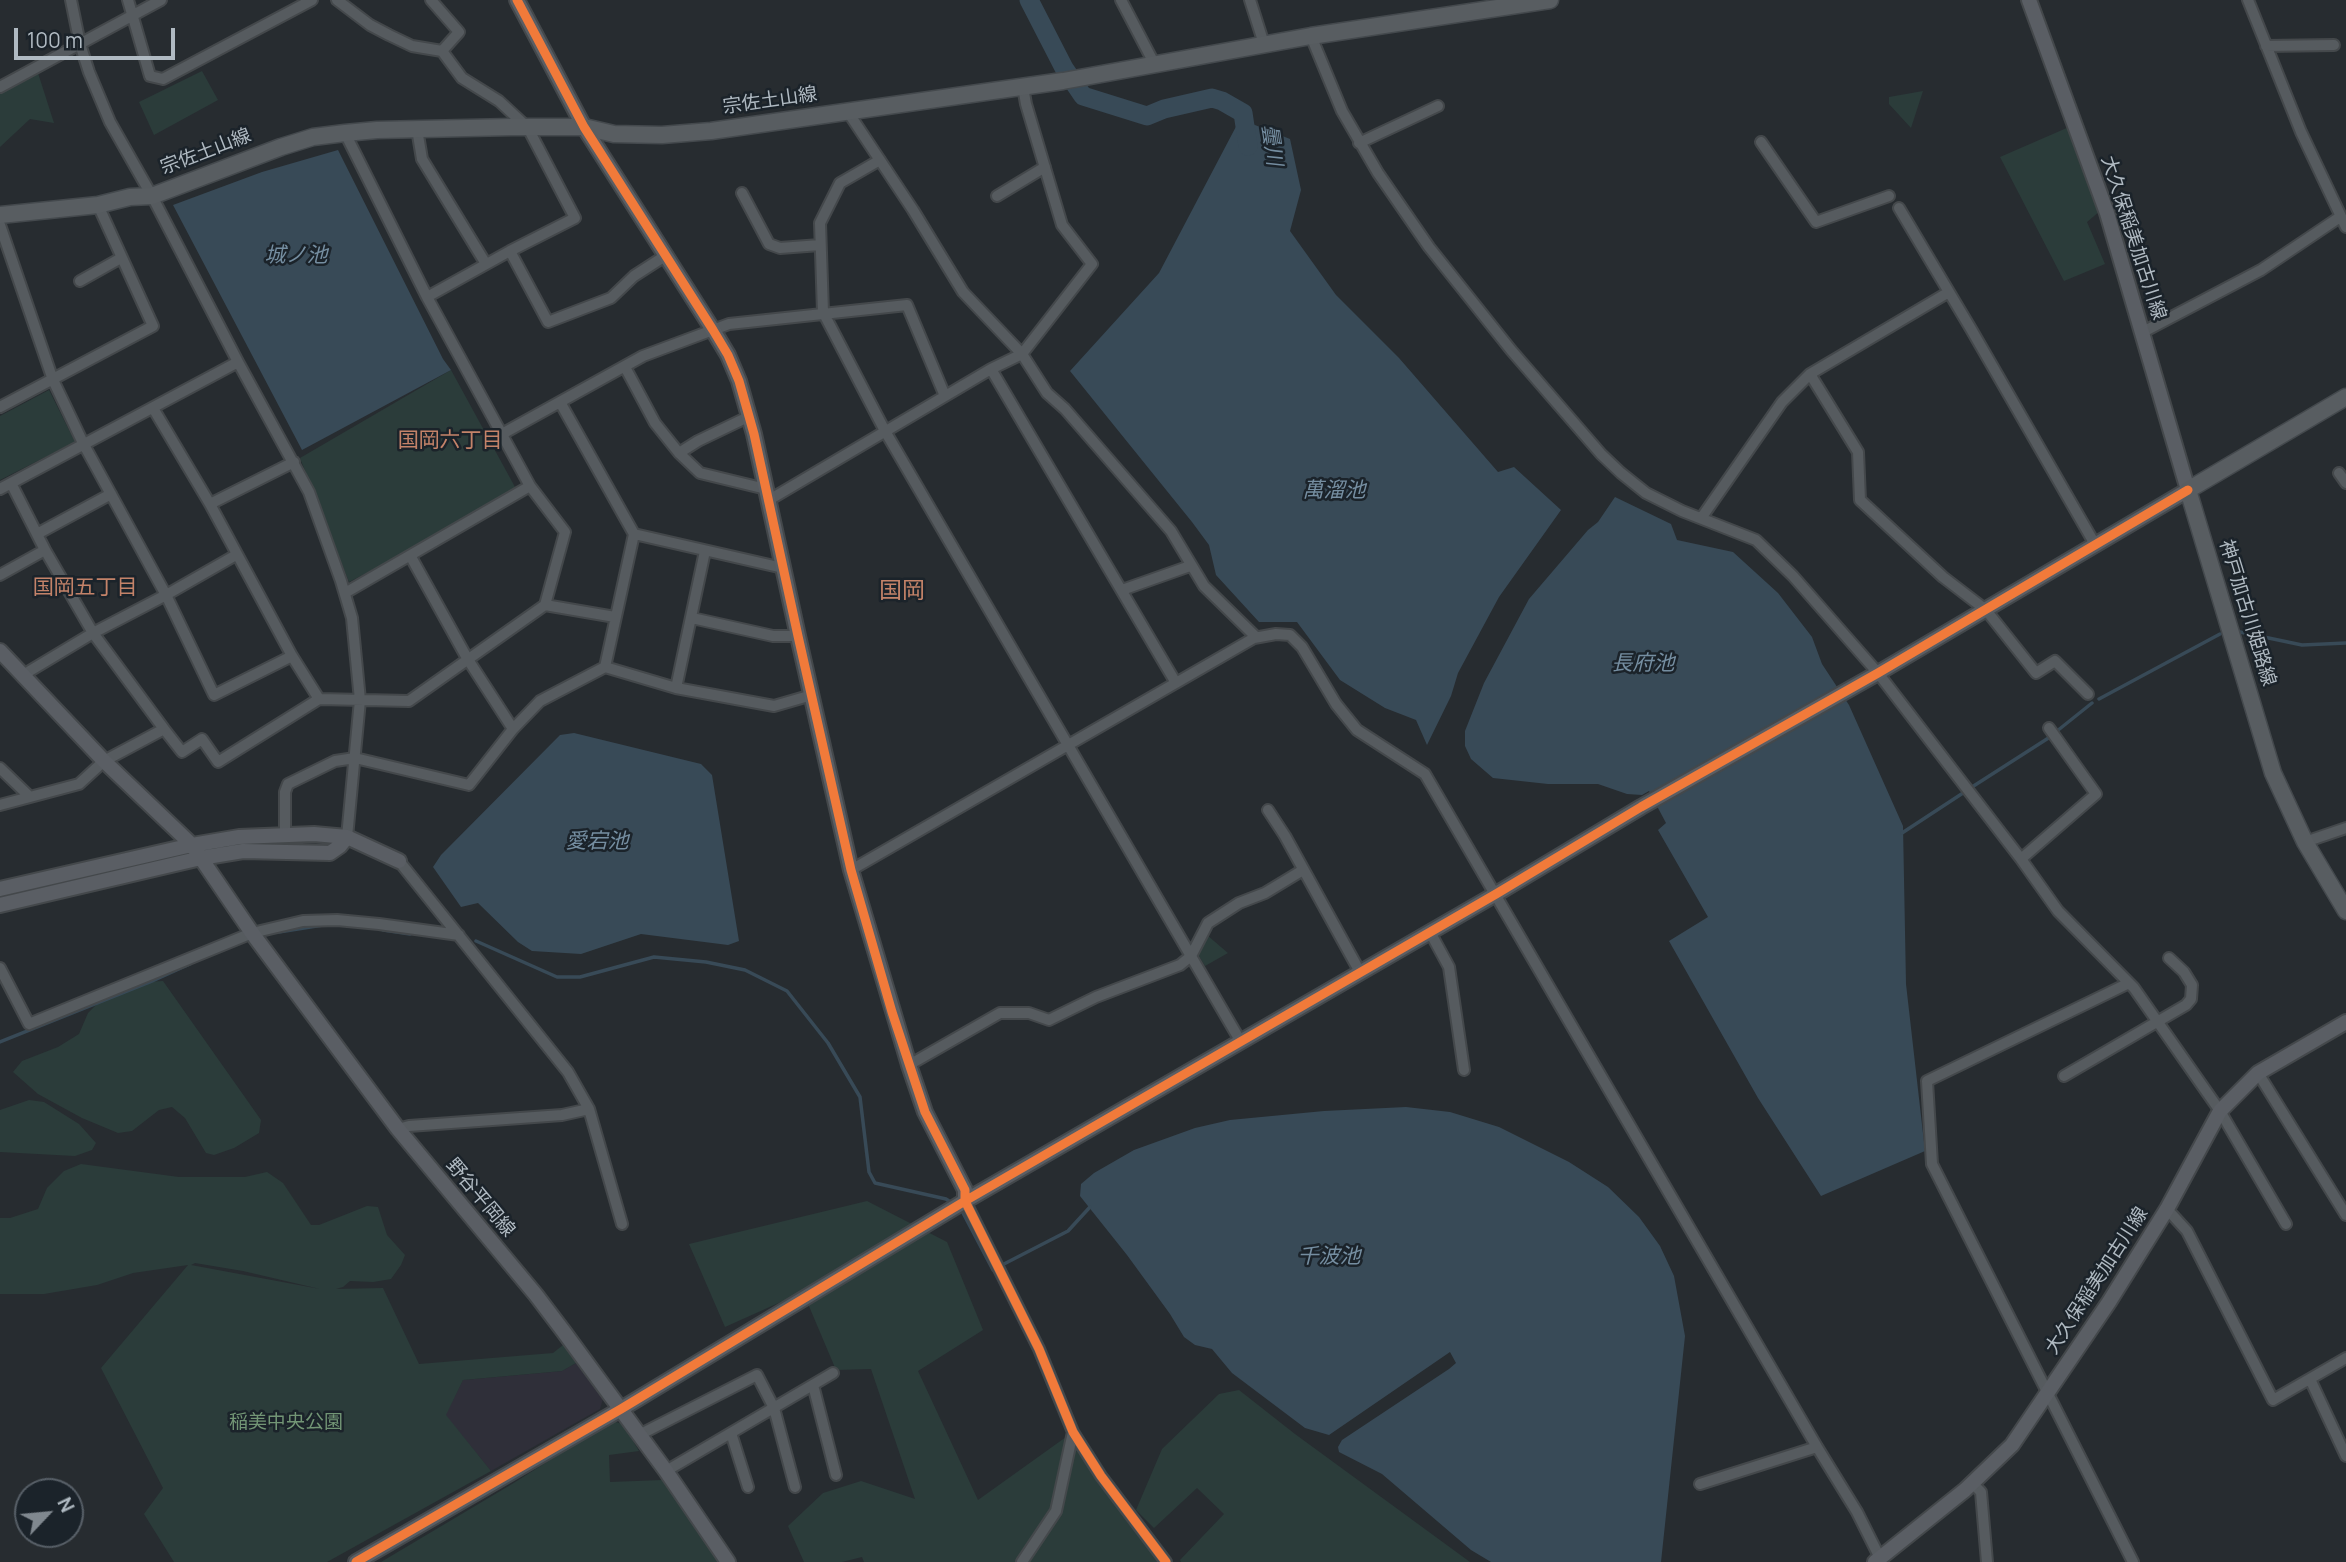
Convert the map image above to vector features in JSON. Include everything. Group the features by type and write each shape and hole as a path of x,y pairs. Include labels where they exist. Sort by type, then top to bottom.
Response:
{"main road":[{"name":"宗佐土山線","path":"0,215 98,205 130,197 152,196 313,137 417,129 512,127 584,127 614,134 663,135 711,131 1063,81 1311,36 1550,0"},
{"path":"2188,490 2346,397"},
{"name":"神戸加古川姫路線","path":"2188,490 2273,773 2305,842 2346,911"}],"street":[{"path":"0,905 201,858 243,851 330,853 347,837 360,700 354,630 345,593 309,492 110,122 80,44 71,0"},
{"path":"128,0 150,76 163,79 312,0"},
{"path":"0,86 162,0"},
{"path":"337,0 370,25 389,35 412,46 442,51 462,78 499,101 528,128 575,218 428,297"},
{"path":"431,0 459,32 442,51"},
{"path":"517,0 584,127 713,330 735,372 750,416 851,870 925,1112 965,1190 965,1201 1039,1349 1073,1432 1101,1476 1166,1562"},
{"path":"1121,0 1155,65"},
{"path":"1250,0 1264,44"},
{"name":"大久保稲美加古川線","path":"2029,0 2107,213 2188,490"},
{"path":"2248,0 2301,132 2346,228"},
{"path":"1311,36 1342,111 1393,197 1429,247 1511,349 1601,454 1646,493 1682,511 1756,540 1793,576 1878,673 2058,911 2129,983 2159,1022 2220,1111 2287,1224"},
{"path":"2266,46 2334,45"},
{"path":"625,367 655,423 679,453 701,473 767,494 1022,354 1092,264 1062,225 1023,87"},
{"path":"1359,143 1438,106"},
{"path":"848,112 913,209 963,292 1022,354 1047,393 1171,531 1204,586 1256,637"},
{"path":"417,129 422,159 486,264"},
{"path":"11,483 93,633 164,729 182,752 202,739 218,762 319,699 410,701 545,605 565,532 530,486 428,297 345,133"},
{"path":"1762,142 1816,222 1889,196"},
{"path":"880,160 840,183 820,223 823,313 885,431 1241,1042"},
{"path":"997,196 1045,167"},
{"path":"742,193 769,244 780,248 820,245"},
{"path":"0,407 153,326 98,205"},
{"path":"1899,208 2096,546"},
{"path":"2143,332 2261,270 2340,217"},
{"path":"0,225 53,380 83,443 166,595 215,695 292,656"},
{"path":"510,251 548,322 611,298 634,276 665,257"},
{"path":"80,281 121,258"},
{"path":"1702,517 1782,402 1810,374 1949,292"},
{"path":"502,435 643,356 729,324 907,305 944,396"},
{"path":"0,489 238,362"},
{"path":"991,369 1176,683"},
{"path":"1810,374 1858,452 1860,500 1943,577 1986,610 2036,673 2054,662 2088,694"},
{"path":"560,402 634,534 605,667"},
{"path":"153,408 210,504 292,656 319,699"},
{"path":"679,453 750,416"},
{"path":"210,504 294,461"},
{"path":"345,593 530,486"},
{"path":"356,1562 621,1409 965,1201 1496,894 1641,807 1878,673 2188,490"},
{"path":"37,534 111,494"},
{"path":"634,534 783,568"},
{"path":"0,575 46,550"},
{"path":"676,688 705,551"},
{"path":"23,675 93,633 236,555"},
{"path":"411,557 467,658 513,729"},
{"path":"1122,590 1190,566"},
{"path":"545,605 615,617"},
{"path":"692,618 773,636 797,636"},
{"path":"851,870 1256,637 1290,635 1302,647 1336,704 1357,730 1425,774 1857,1512 1877,1560"},
{"name":"野谷平岡線","path":"0,651 104,761 192,845 252,933 397,1129 536,1295 666,1471 728,1562"},
{"path":"285,836 285,792 288,784 335,761 355,758 469,785 513,729 540,701 605,667 676,688 774,706 812,695"},
{"path":"2021,859 2096,794 2049,728"},
{"path":"0,805 79,784 104,761 164,729"},
{"path":"0,768 29,796"},
{"path":"1268,810 1360,972"},
{"path":"2305,842 2346,828"},
{"path":"0,889 192,845 239,837 314,834 347,837 399,861 568,1072 589,1109 622,1224"},
{"path":"909,1065 1000,1013 1029,1013 1049,1020 1096,997 1180,965 1191,956 1208,923 1239,903 1265,893 1303,870"},
{"path":"0,968 29,1024 252,933 303,921 337,920 459,935"},
{"path":"1430,932 1449,967 1464,1070"},
{"path":"2063,1076 2186,1005 2192,993 2192,985 2184,972 2169,958"},
{"path":"2129,983 1927,1081 1932,1164 2133,1562"},
{"name":"大久保稲美加古川線","path":"1877,1560 1972,1483 2012,1445 2109,1302 2166,1209 2220,1111 2258,1073 2346,1022"},
{"path":"2258,1073 2346,1215"},
{"path":"397,1129 562,1115 589,1109"},
{"path":"2166,1209 2187,1231 2273,1400 2346,1358"},
{"path":"666,1471 834,1373"},
{"path":"639,1434 757,1375 774,1408 795,1487"},
{"path":"2310,1380 2346,1456"},
{"path":"813,1385 836,1475"},
{"path":"1022,1562 1056,1511 1073,1432"},
{"path":"731,1433 748,1487"},
{"path":"1700,1484 1817,1447"},
{"path":"1972,1483 1982,1492 1987,1562"}],"shaded area":[{"path":"576,1363 603,1399 600,1409 491,1471 445,1415 463,1380 562,1371"}],"green space":[{"path":"202,71 218,100 154,135 139,102"},
{"path":"38,73 54,123 30,119 0,147 0,94"},
{"path":"1923,91 1911,128 1889,104 1889,97"},
{"path":"2069,127 2100,211 2087,222 2105,264 2064,281 2000,157"},
{"path":"451,370 515,487 509,499 349,582 300,458"},
{"path":"49,390 75,442 0,480 0,416"},
{"path":"1207,935 1228,953 1205,966 1197,953"},
{"path":"163,981 261,1120 259,1133 234,1148 214,1155 206,1153 185,1118 172,1107 159,1110 132,1131 118,1133 82,1118 38,1094 13,1072 22,1061 58,1047 79,1034 88,1013 103,998 145,982"},
{"path":"29,1100 44,1102 79,1124 96,1143 92,1150 75,1156 0,1152 0,1110"},
{"name":"稲美中央公園","path":"81,1164 179,1177 245,1177 267,1172 283,1183 311,1225 319,1225 367,1206 378,1207 387,1235 405,1255 401,1265 391,1279 373,1282 350,1281 336,1289 383,1288 419,1364 553,1353 563,1345 576,1363 562,1371 463,1380 446,1415 491,1471 327,1562 174,1562 144,1514 163,1488 101,1368 188,1265 133,1273 97,1285 44,1294 0,1294 0,1218 10,1218 38,1209 47,1188 64,1171","holes":["195,1263 320,1289 191,1265"]},
{"path":"867,1201 947,1242 983,1330 918,1371 978,1500 1073,1432 1169,1562 864,1562 862,1557 842,1562 804,1562 788,1526 823,1493 861,1481 915,1499 871,1369 836,1370 803,1292 725,1327 689,1244"},
{"path":"1239,1390 1470,1562 1181,1562 1224,1514 1197,1488 1154,1528 1136,1510 1162,1449 1219,1394"},
{"path":"612,1421 623,1424 639,1451 609,1455 610,1482 662,1480 719,1562 381,1562 512,1484"}],"water":[{"name":"萬溜池","path":"1240,119 1290,139 1301,190 1290,231 1336,295 1399,358 1498,472 1514,467 1561,510 1499,597 1458,673 1451,696 1427,745 1416,720 1385,708 1340,680 1297,622 1259,622 1216,575 1209,545 1192,522 1070,371 1159,273"},
{"name":"城ノ池","path":"338,150 451,370 302,450 173,205 262,172"},
{"name":"長府池","path":"1615,497 1671,524 1677,540 1733,552 1778,593 1812,637 1822,664 1849,705 1903,826 1906,984 1925,1151 1821,1196 1758,1098 1669,941 1708,917 1658,830 1666,823 1649,791 1642,795 1627,794 1598,784 1548,784 1493,778 1471,759 1465,746 1465,731 1484,683 1529,599 1588,530 1598,522"},
{"name":"愛宕池","path":"574,733 701,764 712,775 739,941 728,945 641,934 581,954 532,951 518,942 478,903 461,907 433,867 441,855 560,735"},
{"name":"千波池","path":"1406,1107 1450,1112 1499,1127 1569,1162 1608,1187 1639,1217 1660,1246 1674,1276 1685,1336 1661,1562 1491,1562 1471,1550 1382,1474 1339,1452 1338,1447 1342,1440 1449,1369 1456,1363 1450,1352 1329,1435 1305,1428 1232,1373 1212,1349 1195,1345 1184,1337 1127,1255 1080,1196 1081,1184 1094,1173 1134,1150 1195,1128 1230,1120"}],"waterway":[{"name":"曇川","path":"1029,0 1064,68 1083,96 1147,116 1164,109 1212,98 1222,101 1243,113 1248,146"},
{"path":"2240,632 2302,645 2346,643"},
{"path":"2099,699 2220,634"},
{"path":"2057,731 2092,703"},
{"path":"1972,787 2050,737"},
{"path":"1902,833 1963,793"},
{"path":"279,932 323,925"},
{"path":"383,930 410,934"},
{"path":"476,941 557,977 580,977 654,957 706,962 745,970 787,991 828,1043 860,1097 869,1172 875,1183 946,1199 952,1203"},
{"path":"0,1042 190,964"},
{"path":"1002,1265 1068,1231 1090,1207"},
{"path":"958,1208 993,1270"}],"cycle path":[{"path":"517,0 584,127 713,330 739,381 754,434 851,870 892,1012 925,1112 965,1190 965,1201 1039,1349 1073,1432 1101,1476 1166,1562"},
{"path":"356,1562 621,1409 965,1201 1496,894 1641,807 1878,673 2188,490"}],"district":[{"name":"国岡六丁目","path":"450,441"},
{"name":"国岡五丁目","path":"85,588"},
{"name":"国岡","path":"902,592"}]}
